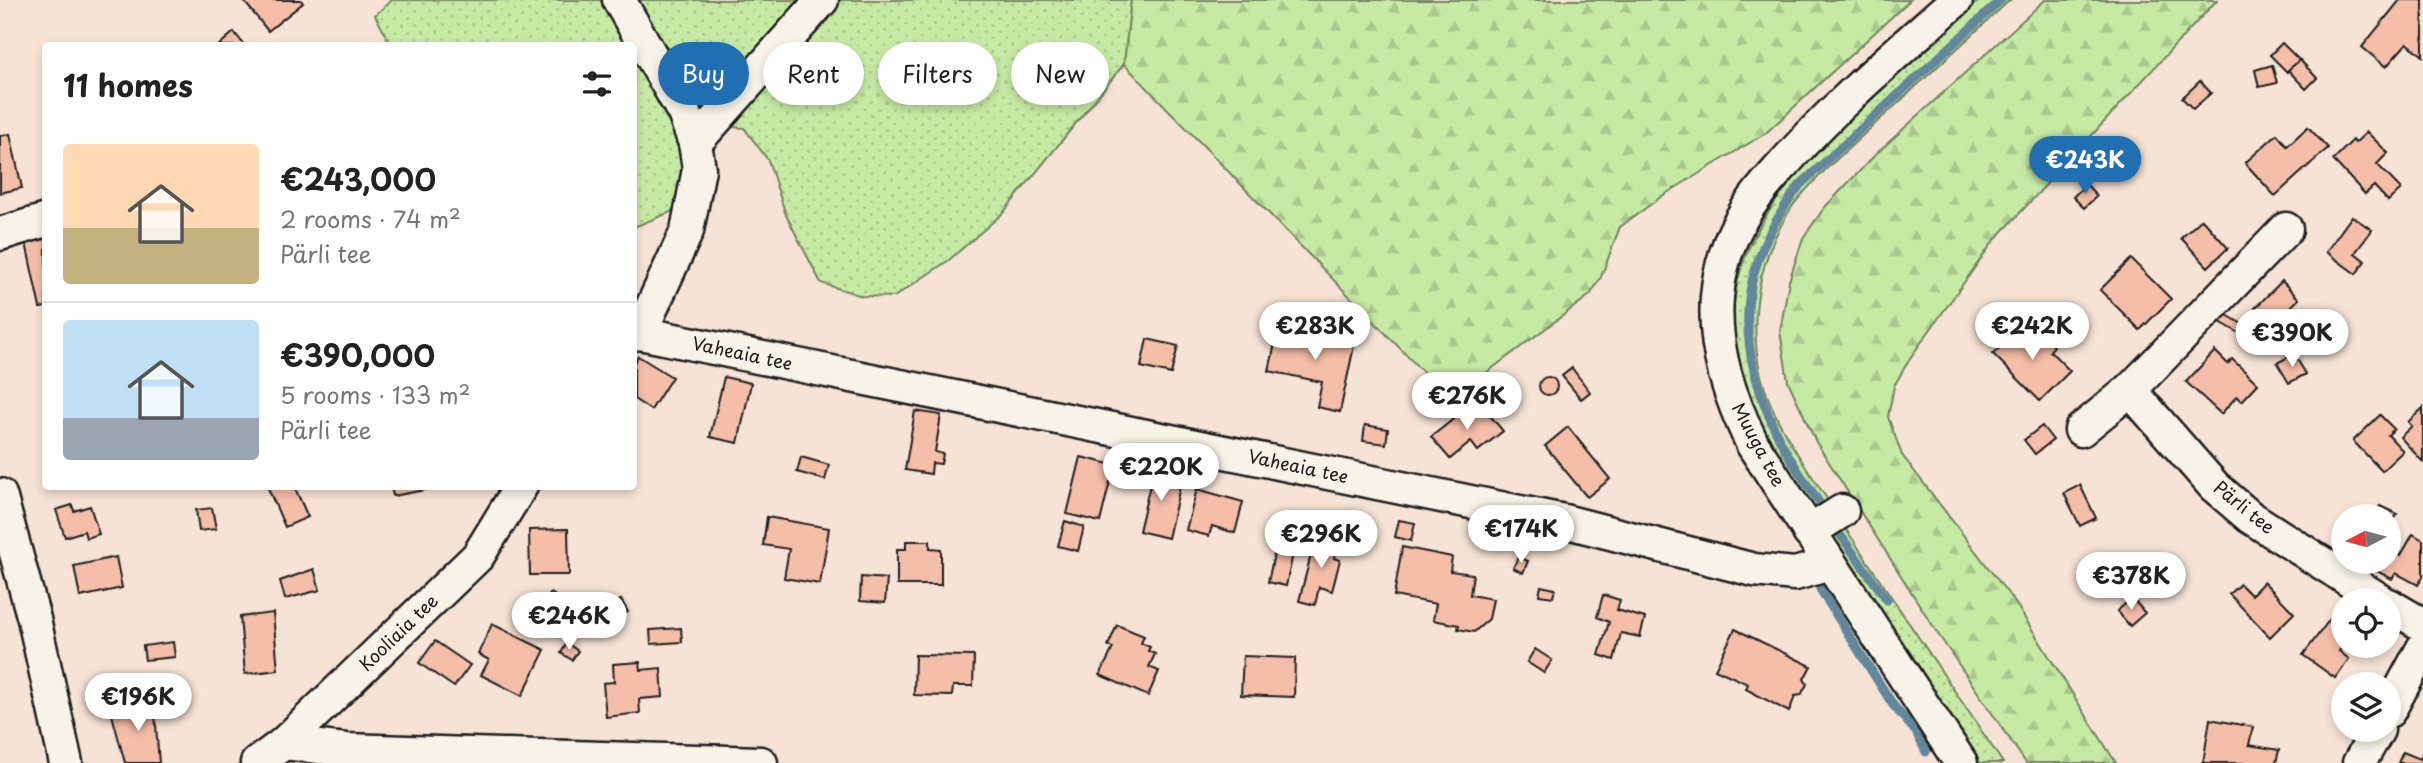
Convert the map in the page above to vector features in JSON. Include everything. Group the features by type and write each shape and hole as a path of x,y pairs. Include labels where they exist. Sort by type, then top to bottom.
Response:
{"street":[{"path":"619,0 684,113 695,143 699,169 687,231 637,333"},
{"path":"695,143 822,0"},
{"name":"Muuga tee","path":"1956,0 1817,126 1763,187 1740,221 1724,261 1717,296 1717,330 1727,383 1753,445 1961,763"},
{"path":"0,233 42,221"},
{"path":"2081,430 2130,390 2286,229"},
{"name":"Vaheaia tee","path":"637,333 1564,521 1754,570 1795,574 1830,564"},
{"name":"Pärli tee","path":"2130,390 2214,486 2250,517 2361,588"},
{"name":"Kooliaia tee","path":"257,763 284,743 478,556 519,490"},
{"path":"0,495 34,619 66,763"},
{"path":"1809,532 1842,511"},
{"path":"2401,612 2423,625"},
{"path":"2401,689 2423,648"},
{"path":"2359,763 2371,742"},
{"path":"284,743 346,750 761,763"}],"green space":[{"path":"392,0 1131,0 1124,64 1109,82 1109,42 1011,42 1011,105 1091,105 1003,213 949,260 894,297 862,296 821,283 786,215 768,160 744,128 724,126 671,212 637,226 637,42 389,42 375,15"},
{"path":"1131,0 1910,0 1766,133 1662,196 1620,227 1601,277 1590,295 1450,400 1124,64"},
{"path":"1979,0 2010,0 1806,189 1777,232 1768,256 1756,306 1757,356 1777,418 1829,502 1821,516 1802,498 1786,474 1760,424 1740,374 1733,328 1737,286 1750,246 1770,209 1797,174 1829,139"},
{"path":"2045,0 2217,0 1993,242 1910,358 1894,386 1888,417 1902,455 2016,604 2116,763 2026,763 1938,634 1816,442 1788,381 1780,331 1789,281 1803,238 1825,207 1877,153"},
{"path":"1841,522 2003,763 1977,763 1828,536"}],"building":[{"path":"243,0 301,0 303,3 268,31"},
{"path":"2400,0 2423,0 2423,56 2407,43 2386,67 2362,47"},
{"path":"234,32 242,42 223,42"},
{"path":"2282,43 2299,60 2287,72 2270,55"},
{"path":"2300,60 2317,78 2306,89 2288,70"},
{"path":"2272,65 2277,83 2259,87 2255,70"},
{"path":"2200,81 2211,93 2193,109 2182,98"},
{"path":"2308,127 2328,148 2275,196 2245,163 2277,134 2287,146"},
{"path":"2367,132 2388,153 2377,164 2401,189 2388,201 2374,186 2365,194 2333,160 2353,140 2355,143"},
{"path":"10,134 22,188 0,193 0,136"},
{"path":"2086,184 2097,196 2084,208 2073,197"},
{"path":"2352,216 2372,230 2355,253 2365,261 2356,274 2326,252"},
{"path":"2202,219 2228,248 2208,267 2181,238"},
{"path":"42,240 42,308 40,308 26,243"},
{"path":"2131,259 2171,299 2140,330 2100,290"},
{"path":"2282,281 2299,299 2272,325 2255,308"},
{"path":"2225,314 2251,329 2246,337 2220,322"},
{"path":"2024,324 2042,342 2046,338 2054,346 2050,351 2070,371 2040,401 1993,354"},
{"path":"1279,325 1355,341 1340,412 1317,407 1322,382 1269,371"},
{"path":"1147,339 1178,346 1171,374 1141,367"},
{"path":"2215,351 2228,364 2232,359 2258,384 2242,401 2237,396 2221,414 2186,382"},
{"path":"2294,354 2306,374 2289,383 2277,363"},
{"path":"637,358 672,377 651,410 637,401"},
{"path":"1572,368 1590,392 1581,399 1562,376"},
{"path":"724,377 751,383 738,443 710,437"},
{"path":"1548,377 1554,380 1557,386 1554,392 1548,395 1542,392 1539,386 1542,380"},
{"path":"1482,406 1503,431 1478,451 1471,442 1450,459 1431,437 1466,409 1471,415"},
{"path":"2423,408 2423,462 2400,437 2412,426 2408,422"},
{"path":"915,411 941,415 935,452 943,454 941,464 932,463 931,474 905,470"},
{"path":"2380,415 2394,429 2388,435 2403,451 2382,471 2353,441"},
{"path":"1365,425 1388,429 1386,444 1363,441"},
{"path":"2042,426 2053,440 2035,454 2024,440"},
{"path":"1568,427 1610,479 1587,497 1545,446"},
{"path":"801,457 829,465 825,480 797,472"},
{"path":"1081,457 1114,465 1100,522 1067,514"},
{"path":"1154,468 1183,474 1168,538 1139,531"},
{"path":"2080,485 2096,518 2080,526 2064,493"},
{"path":"1197,489 1243,502 1235,533 1212,526 1209,536 1186,530"},
{"path":"269,490 296,490 308,517 285,527"},
{"path":"392,490 425,490 393,496"},
{"path":"72,505 74,511 90,506 99,534 86,538 84,531 65,537 56,510"},
{"path":"212,508 216,529 199,531 196,510"},
{"path":"767,517 829,528 820,584 784,578 789,549 763,545"},
{"path":"1399,520 1415,523 1411,541 1395,537"},
{"path":"1065,521 1084,527 1078,551 1058,546"},
{"path":"568,529 569,575 530,575 529,530"},
{"path":"1326,534 1339,537 1334,558 1340,560 1332,591 1319,587 1315,605 1299,601 1314,543 1323,545"},
{"path":"2413,534 2423,540 2423,577 2418,585 2398,574 2401,574 2401,555"},
{"path":"906,541 930,541 930,548 941,549 941,585 897,585 897,549 906,549"},
{"path":"1276,545 1294,549 1286,586 1268,582"},
{"path":"1402,547 1452,557 1450,571 1473,574 1470,595 1493,599 1489,619 1474,632 1458,629 1459,625 1433,620 1436,604 1394,596"},
{"path":"116,557 122,588 80,597 74,566"},
{"path":"1518,557 1528,561 1523,573 1513,568"},
{"path":"314,569 320,590 285,599 280,581"},
{"path":"2383,574 2395,574 2392,579"},
{"path":"861,577 887,579 885,603 860,601"},
{"path":"2264,582 2294,613 2270,637 2229,594 2240,584 2251,595"},
{"path":"1541,586 1555,589 1553,597 1539,595"},
{"path":"551,593 577,611 563,631 537,613"},
{"path":"1603,595 1620,600 1617,610 1645,618 1640,637 1621,633 1614,660 1599,655 1609,622 1597,617"},
{"path":"2132,598 2145,613 2130,626 2117,611"},
{"path":"621,600 628,612 604,627 596,615"},
{"path":"273,613 278,670 245,674 240,617"},
{"path":"2330,619 2331,658 2349,659 2339,672 2331,672 2331,675 2303,655"},
{"path":"492,624 545,650 522,696 481,675 489,660 478,654"},
{"path":"1117,625 1144,636 1141,643 1150,647 1148,651 1155,654 1149,667 1159,671 1148,696 1100,675 1113,648 1108,646"},
{"path":"681,628 682,642 651,644 650,630"},
{"path":"1735,629 1811,666 1804,679 1807,684 1801,695 1795,696 1789,712 1746,689 1748,684 1715,669"},
{"path":"435,641 470,665 454,687 419,663"},
{"path":"173,642 175,657 145,660 143,646"},
{"path":"567,643 578,651 572,660 561,653"},
{"path":"1535,649 1552,660 1544,673 1527,662"},
{"path":"915,655 974,656 973,686 953,686 952,696 914,695"},
{"path":"1243,656 1295,658 1294,697 1241,695"},
{"path":"640,662 641,670 661,668 663,697 639,699 640,713 606,717 603,683 614,682 613,664"},
{"path":"154,701 159,763 125,763 111,711"},
{"path":"2210,719 2253,727 2249,745 2279,750 2276,763 2203,763"},
{"path":"2403,752 2420,759 2423,752 2423,763 2398,763"}],"waterway":[{"path":"1822,507 1775,430 1752,364 1748,333 1749,303 1754,274 1764,245 1779,215 1800,185 2001,0"},
{"path":"1839,533 1887,600"},
{"path":"1820,589 1893,705 1916,732 1926,752"}]}
